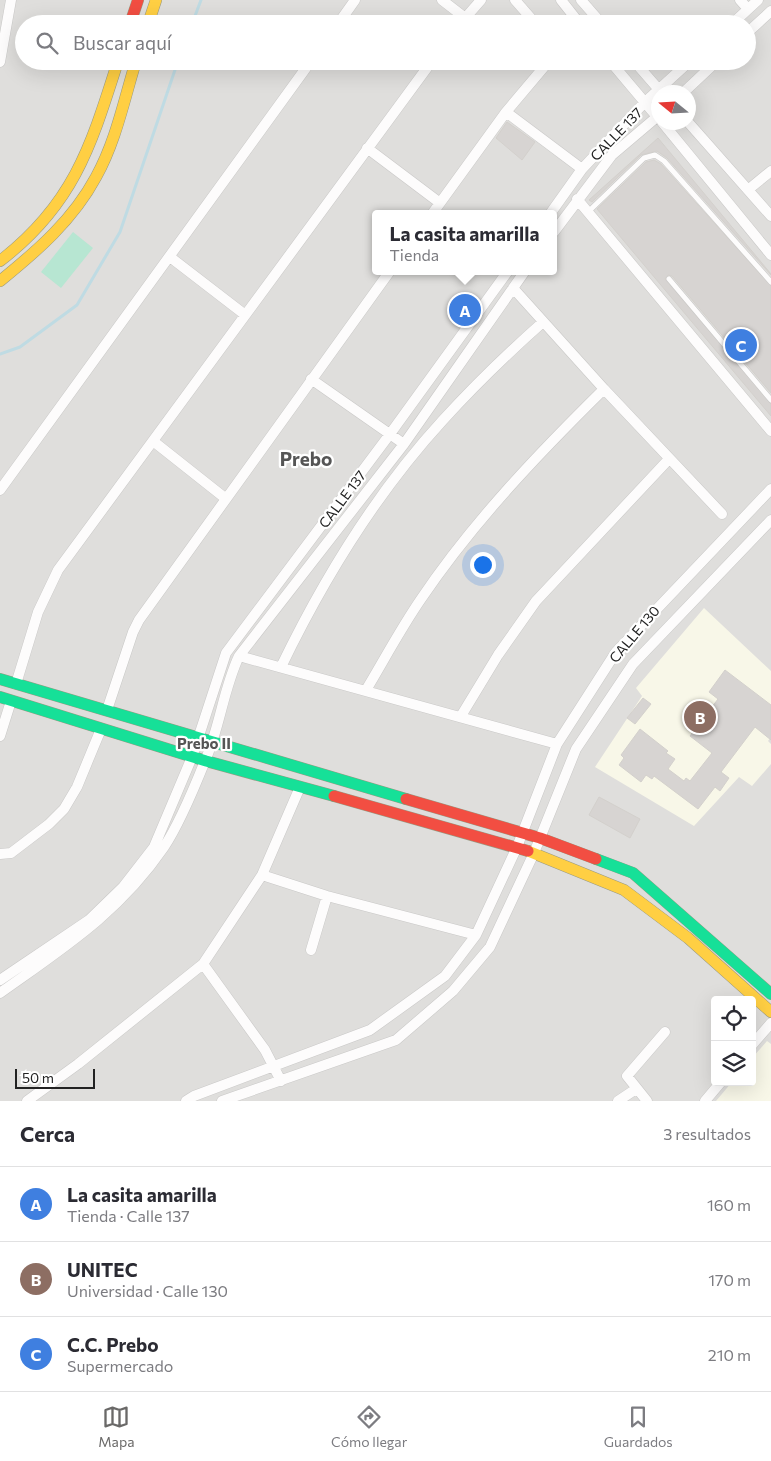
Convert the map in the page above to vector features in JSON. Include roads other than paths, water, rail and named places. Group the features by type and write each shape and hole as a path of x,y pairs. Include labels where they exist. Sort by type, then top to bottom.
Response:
{"street":[{"path":"0,62 12,0"},
{"path":"133,15 138,0"},
{"path":"151,15 156,0"},
{"path":"344,15 355,0"},
{"path":"442,0 456,15"},
{"path":"467,15 481,0"},
{"path":"515,0 528,15"},
{"path":"560,0 572,15"},
{"path":"581,0 594,15"},
{"path":"740,0 748,9"},
{"path":"742,15 758,0"},
{"path":"756,24 771,10"},
{"path":"0,261 30,237 71,186 83,164 115,70"},
{"path":"0,281 44,245 69,218 89,190 116,126 133,70"},
{"path":"0,490 305,70"},
{"path":"16,684 38,612 58,570 244,314 425,70"},
{"path":"435,210 506,112 541,70"},
{"path":"617,70 651,111"},
{"path":"642,70 655,85"},
{"name":"CALLE 137","path":"666,85 681,70"},
{"path":"691,85 707,70"},
{"name":"CALLE 137","path":"553,210 582,169 651,98"},
{"path":"506,112 582,169"},
{"path":"557,228 612,155 651,124"},
{"path":"669,130 771,255"},
{"path":"695,130 771,216"},
{"path":"366,148 440,203"},
{"path":"749,189 771,171"},
{"path":"577,199 771,431"},
{"path":"170,257 244,314"},
{"path":"107,710 132,632 139,620 387,275"},
{"name":"CALLE 137","path":"0,980 89,920 123,887 154,847 192,757 226,653 390,434 505,275"},
{"path":"0,993 92,928 130,891 165,846 206,761 213,742 228,678 239,656 404,444 522,275"},
{"path":"513,288 604,390 722,514"},
{"path":"281,668 305,617 339,560 389,486 442,421 500,360 543,322"},
{"path":"312,378 404,444"},
{"path":"366,690 421,599 461,546 534,459 604,390"},
{"path":"153,441 225,498"},
{"path":"461,716 498,654 536,601 669,459"},
{"name":"CALLE 130","path":"186,1101 194,1096 370,1030 445,976 476,935 517,847 558,744 616,652 771,489"},
{"name":"CALLE 130","path":"222,1101 396,1040 453,991 490,946 534,853 576,749 633,664 771,520"},
{"path":"239,656 558,744"},
{"path":"0,680 522,832 633,873 771,994"},
{"path":"0,736 6,699 192,757 534,853 624,890 688,938 771,1012"},
{"path":"0,854 11,853 49,824 64,809 77,787 101,729"},
{"path":"27,1101 78,1064 203,964 262,875 300,787"},
{"path":"262,875 327,896 476,935"},
{"path":"311,950 327,896"},
{"path":"203,964 265,1050 281,1081"},
{"path":"755,1041 771,1023"},
{"path":"646,1101 627,1076 665,1032"},
{"path":"705,1101 718,1086"},
{"path":"618,1101 636,1089"}],"lane":[{"path":"588,212 644,158 654,155 664,161 771,282"},
{"path":"669,279 771,400"}],"waterway":[{"path":"195,15 201,0"},
{"path":"0,354 20,347 77,305 120,232 175,70"}],"place":[{"name":"La casita amarilla","path":"465,310"},
{"name":"C.C. Prebo","path":"741,345"},
{"name":"UNITEC","path":"700,717"}],"district":[{"name":"Prebo","path":"306,458"},
{"name":"Prebo II","path":"204,743"}]}
